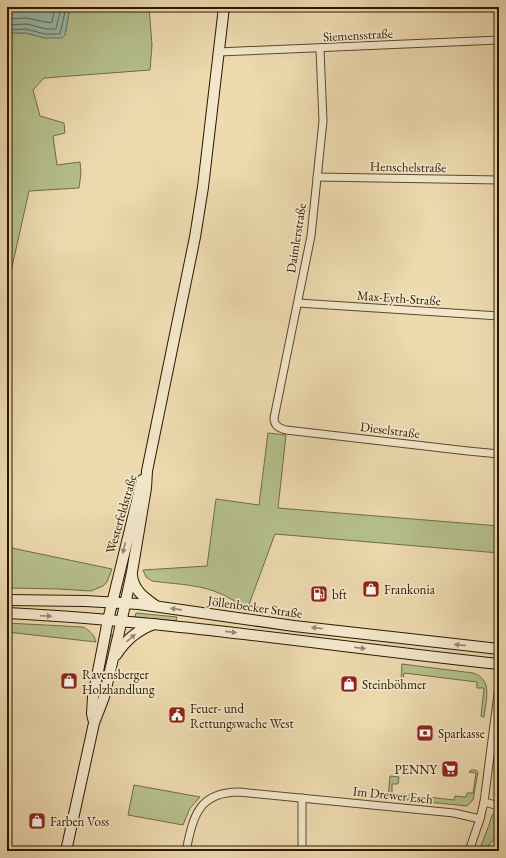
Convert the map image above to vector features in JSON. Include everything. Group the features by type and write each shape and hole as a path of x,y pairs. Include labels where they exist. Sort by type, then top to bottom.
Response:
{"main road":[{"path":"147,471 172,355 196,230 203,187 224,7"},
{"name":"Westerfeldstraße","path":"94,723 104,697 126,603 146,488 147,471"},
{"name":"Westerfeldstraße","path":"94,723 92,714 93,697 111,602 139,491 147,471"},
{"path":"132,572 135,587 143,596 157,607"},
{"name":"Jöllenbecker Straße","path":"7,600 126,603 253,621 418,641 499,649"},
{"name":"Jöllenbecker Straße","path":"7,614 154,624 499,664"},
{"path":"113,659 123,645 131,638 145,627 154,624"},
{"path":"66,851 94,723"}],"street":[{"name":"Siemensstraße","path":"218,52 499,40"},
{"name":"Daimlerstraße","path":"279,428 274,423 274,418 311,236 323,110 320,48"},
{"name":"Henschelstraße","path":"317,177 499,180"},
{"name":"Max-Eyth-Straße","path":"298,303 499,316"},
{"name":"Dieselstraße","path":"279,428 446,449 499,454"},
{"path":"469,851 484,802 499,686"},
{"name":"Im Drewer Esch","path":"186,851 194,818 205,803 216,795 227,792 454,813 480,819"},
{"path":"302,798 302,851"},
{"path":"484,802 499,806"}],"green space":[{"path":"70,7 149,7 152,45 150,70 44,78 33,90 40,116 64,123 65,133 53,136 57,165 80,162 81,173 79,188 29,191 10,276 7,275 7,33 26,33 45,38 65,35"},
{"path":"268,433 286,435 278,508 499,526 499,553 275,534 248,607 206,589 152,581 146,577 143,570 207,566 216,499 259,505"},
{"path":"7,547 112,569 107,582 103,586 91,591 7,588"},
{"path":"136,613 177,617 176,621 135,617"},
{"path":"7,623 83,627 91,633 96,642 7,632"},
{"path":"110,635 114,636 100,693 99,692"},
{"path":"402,664 473,673 479,676 486,685 487,691 484,717 481,716 484,688 477,688 477,682 404,673 403,682 401,681"},
{"path":"471,770 476,770 478,772 473,800 467,806 388,798 390,776 399,777 398,784 392,784 392,793 454,800 455,796 466,797 467,793 473,793 476,773 469,772"},
{"path":"134,785 200,797 190,808 183,825 128,815"},
{"path":"494,813 499,813 499,833 488,846 488,851 479,851 492,815"}],"water":[{"path":"7,7 70,7 65,35 62,38 45,38 26,33 7,33"}],"place":[{"name":"Frankonia","path":"371,589"},
{"name":"bft","path":"319,594"},
{"name":"Ravensberger Holzhandlung","path":"69,681"},
{"name":"Steinböhmer","path":"349,684"},
{"name":"Feuer- und Rettungswache West","path":"177,715"},
{"name":"Sparkasse","path":"425,733"},
{"name":"PENNY","path":"450,769"},
{"name":"Farben Voss","path":"37,821"}]}
